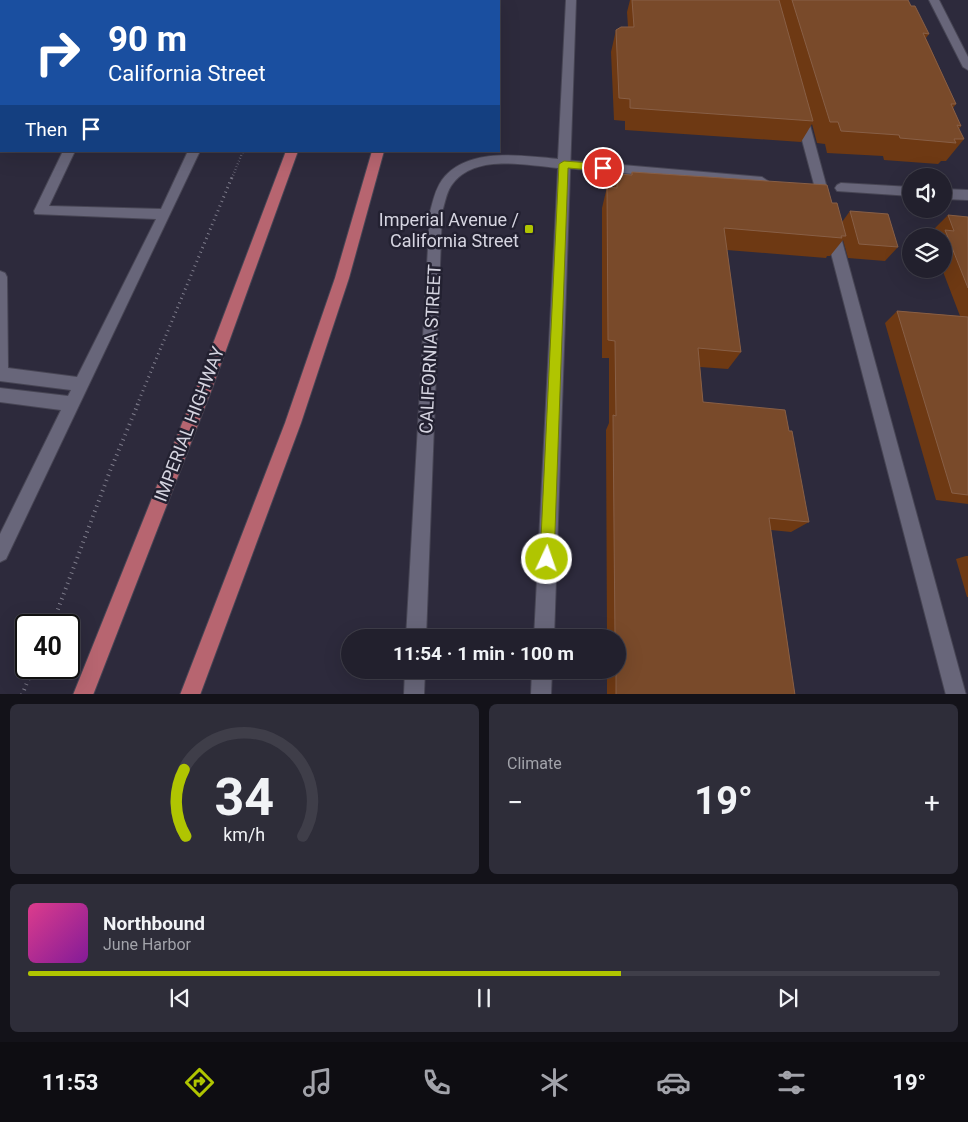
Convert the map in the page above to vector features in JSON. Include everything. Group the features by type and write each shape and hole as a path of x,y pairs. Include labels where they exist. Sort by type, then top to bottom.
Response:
{"main road":[{"name":"IMPERIAL HIGHWAY","path":"83,694 211,368 292,152"},
{"path":"190,694 293,423 342,278 378,152"}],"street":[{"path":"544,629 571,0"},
{"path":"934,0 968,66"},
{"path":"798,102 825,186 956,694"},
{"path":"69,152 40,210 165,214"},
{"path":"0,553 194,152"},
{"name":"CALIFORNIA STREET","path":"416,629 436,212 440,195 449,180 462,168 485,160 564,164 771,182"},
{"path":"825,186 902,191"},
{"path":"952,194 968,195"},
{"path":"0,277 0,374 82,385"},
{"path":"0,395 72,404"},
{"path":"414,694 415,679"},
{"path":"541,694 542,679"}],"path":[{"path":"56,614 110,471 242,152"},
{"path":"22,694 28,679"}],"building":[{"path":"632,0 779,0 813,121 630,108 630,99 619,98 616,30 621,27 634,27"},
{"path":"792,0 908,0 911,6 915,6 929,34 923,33 956,104 951,104 961,126 957,125 964,139 954,139 956,143 900,138 899,135 841,131 838,122 830,122"},
{"path":"632,172 827,185 832,203 837,203 846,236 841,236 842,238 724,228 741,352 698,348 703,402 785,410 789,431 792,431 809,522 769,518 795,694 616,694 616,679 626,679 626,629 615,629 613,415 616,416 615,341 608,340 607,187 617,188 617,174 632,175"},
{"path":"850,211 888,214 898,247 859,244"},
{"path":"952,215 968,217 968,288 952,248 952,231 954,231 949,218 952,218"},
{"path":"897,311 968,317 968,495 952,493"}],"place":[{"name":"Imperial Avenue / California Street","path":"529,229"}],"route":[{"path":"547,559 564,164 603,168"}]}
